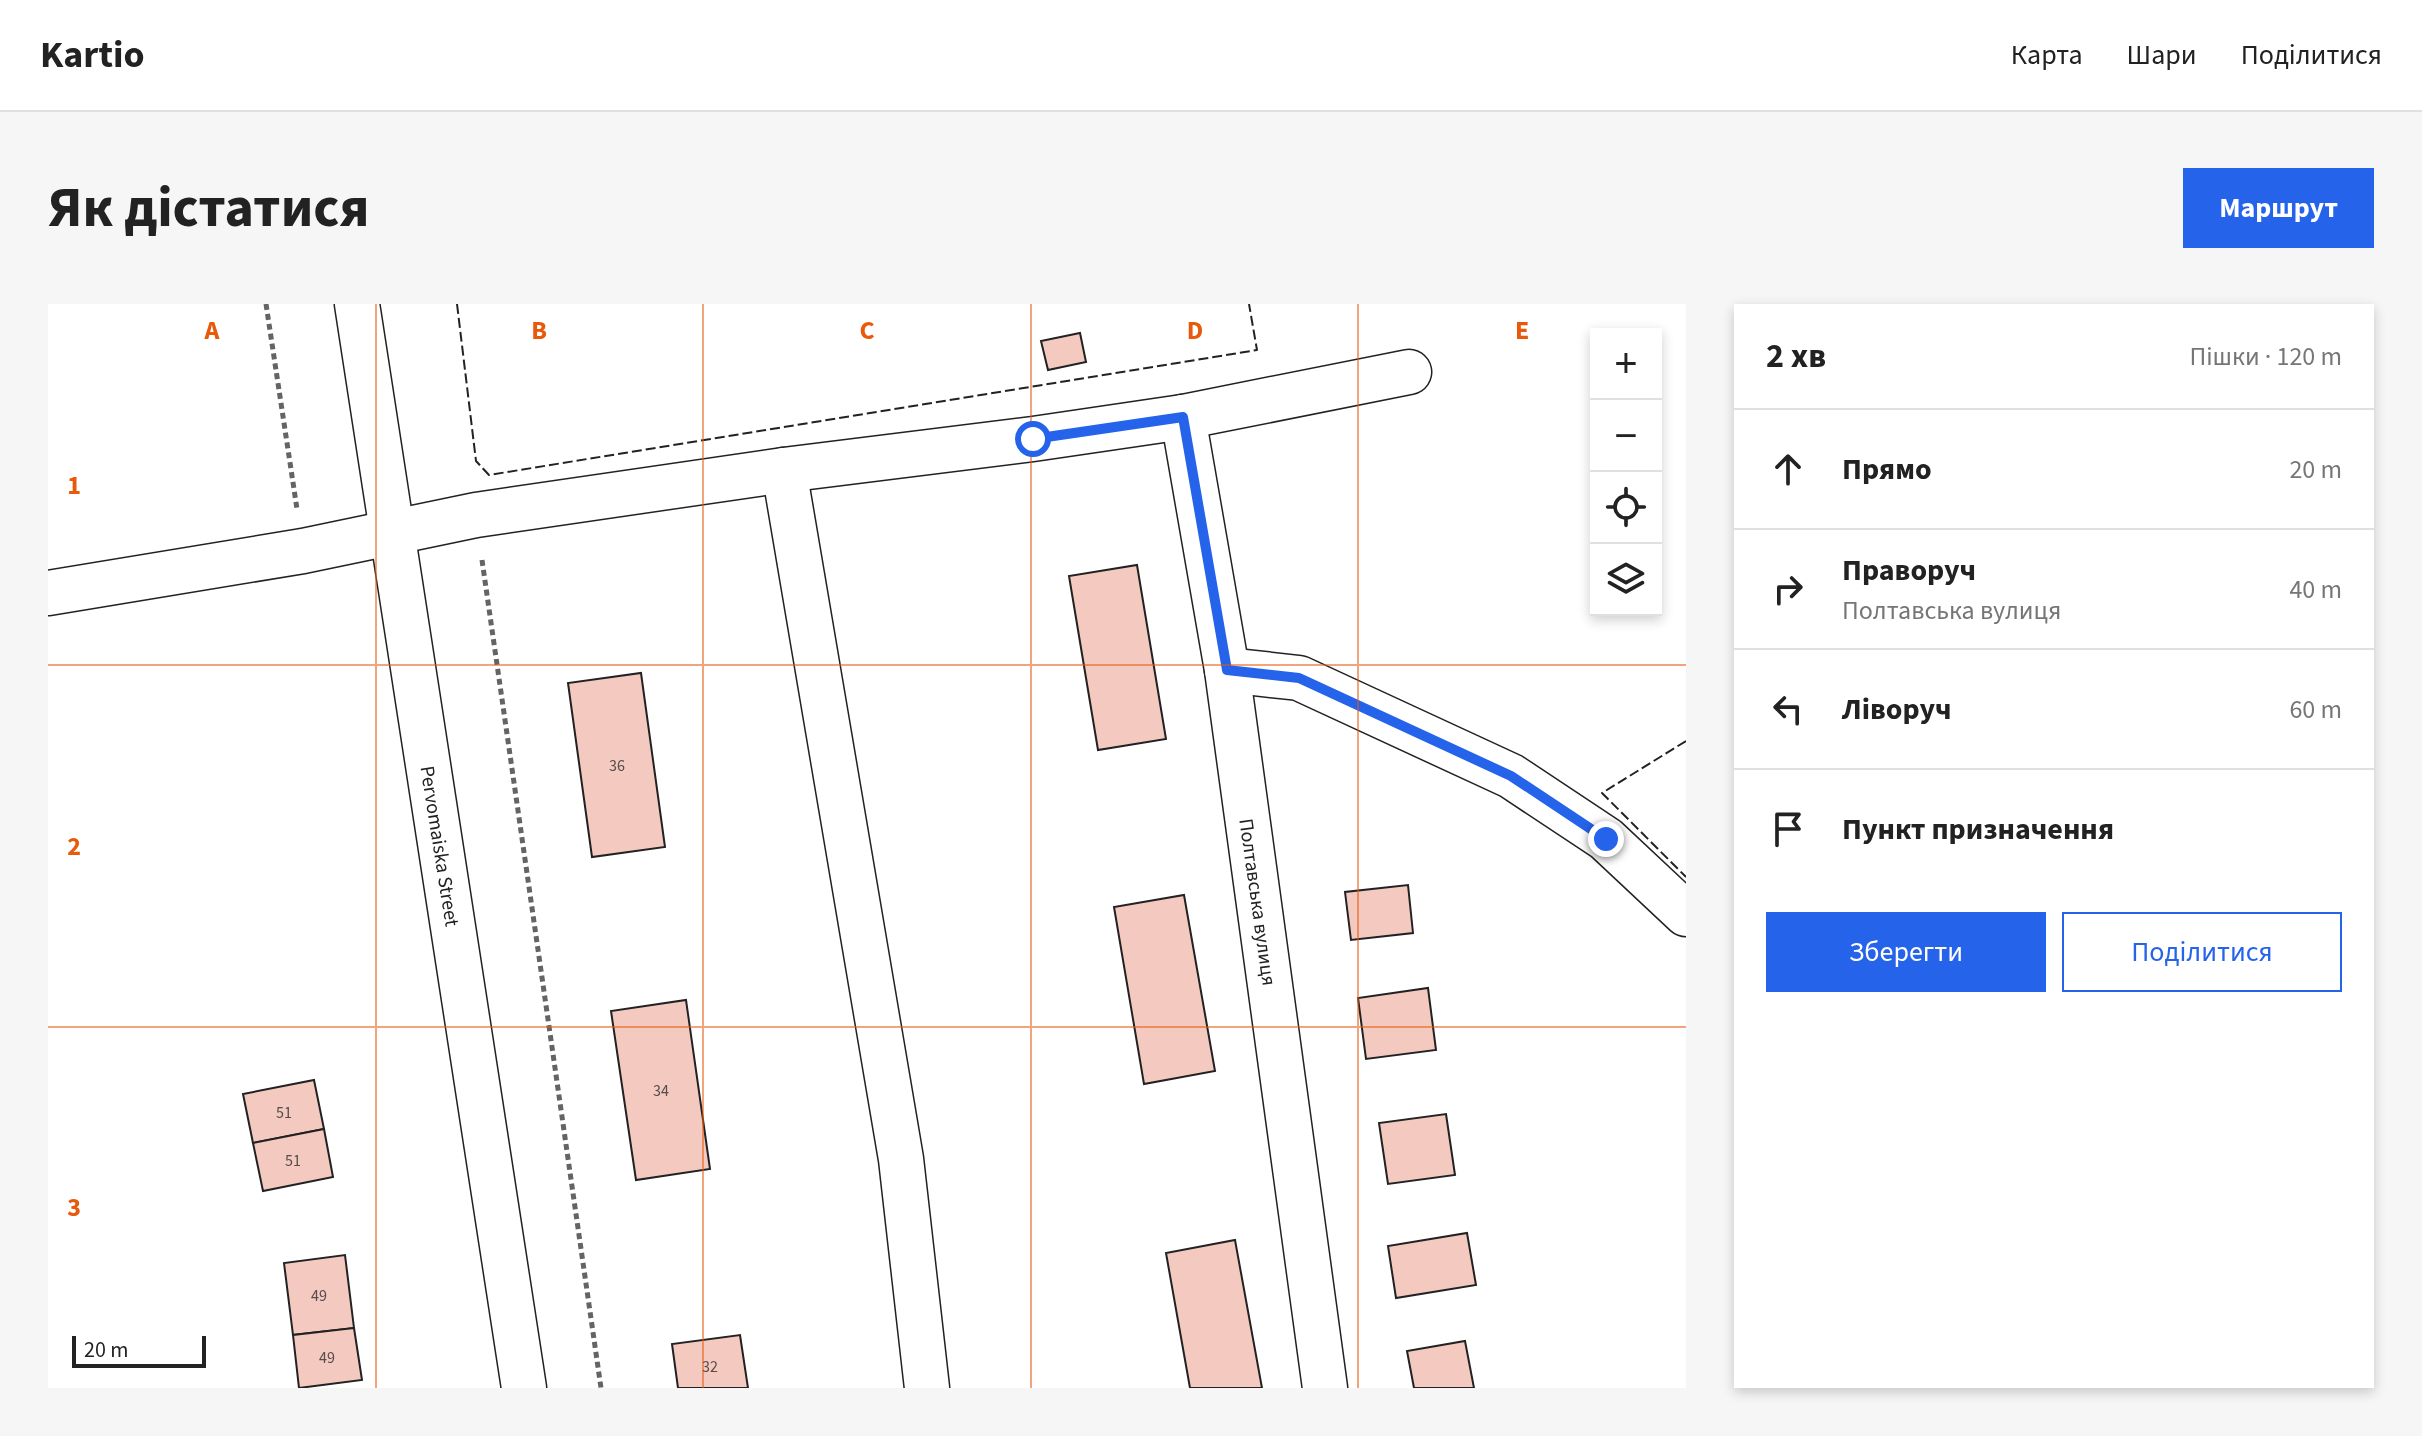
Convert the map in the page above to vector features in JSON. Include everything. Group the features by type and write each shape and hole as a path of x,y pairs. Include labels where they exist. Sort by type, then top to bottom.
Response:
{"street":[{"name":"Pervomaiska Street","path":"357,304 524,1388"},
{"path":"48,593 303,551 476,515 1183,417 1409,372"},
{"name":"Полтавська вулиця","path":"1183,417 1227,670 1325,1388"},
{"path":"784,470 901,1159 927,1388"},
{"path":"1227,670 1299,678 1511,776 1606,839 1686,914"}],"path":[{"path":"266,304 303,551"},
{"path":"476,515 601,1388"}],"building":[{"path":"1080,333 1086,362 1048,370 1041,341"},
{"path":"1137,565 1166,739 1098,750 1069,576"},
{"path":"641,673 665,847 592,857 568,683"},
{"path":"1408,885 1413,933 1351,940 1345,892"},
{"path":"1184,895 1215,1071 1144,1084 1114,907"},
{"path":"1428,988 1436,1050 1366,1059 1358,998"},
{"path":"686,1000 710,1169 636,1180 611,1011"},
{"path":"314,1080 324,1129 253,1143 243,1094"},
{"path":"1446,1114 1455,1175 1388,1184 1379,1123"},
{"path":"324,1129 333,1177 263,1191 253,1143"},
{"path":"1467,1233 1476,1285 1396,1298 1388,1246"},
{"path":"1235,1240 1262,1388 1190,1388 1166,1253"},
{"path":"345,1255 354,1328 293,1335 284,1263"},
{"path":"354,1328 362,1380 299,1388 293,1335"},
{"path":"740,1335 748,1388 678,1388 672,1344"},
{"path":"1465,1341 1474,1388 1414,1388 1407,1351"}],"fence":[{"path":"457,304 476,461 489,475 1257,350 1249,304"},
{"path":"1686,741 1602,793 1686,877"}],"route":[{"path":"1033,439 1183,417 1227,670 1299,678 1511,776 1606,839"}]}
